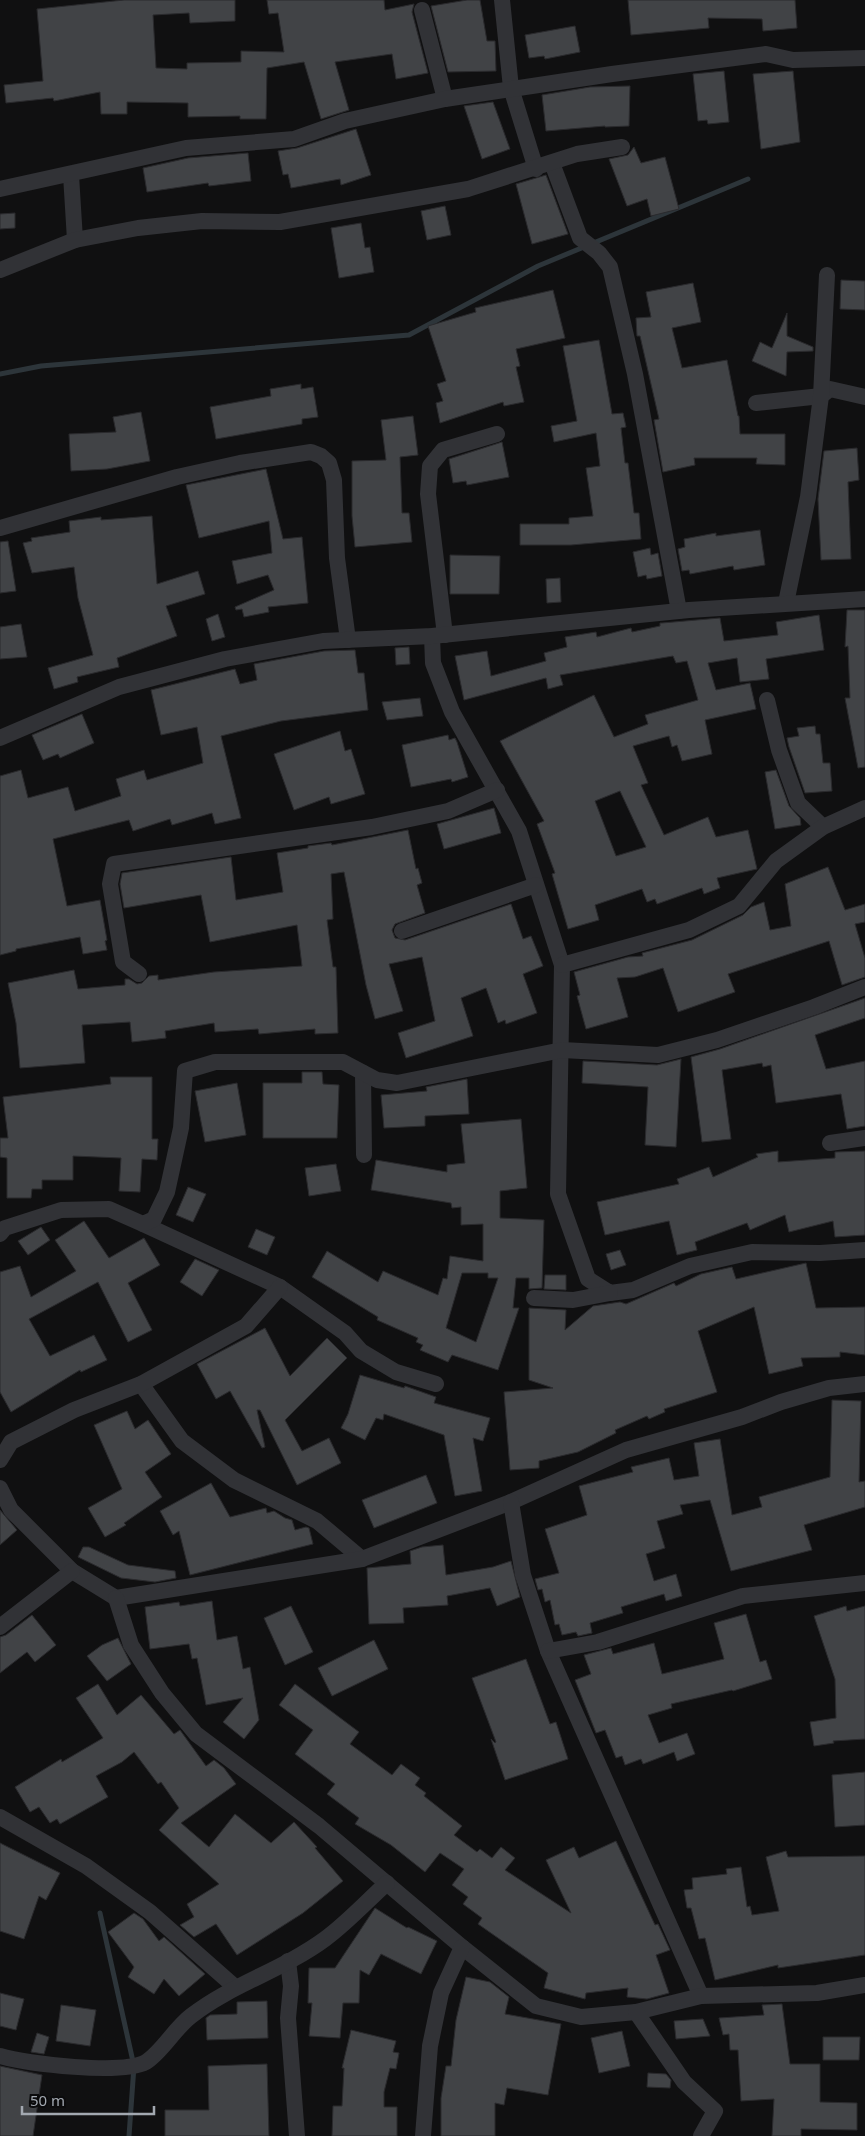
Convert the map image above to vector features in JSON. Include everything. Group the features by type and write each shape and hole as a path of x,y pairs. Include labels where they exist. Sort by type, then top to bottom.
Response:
{"street":[{"path":"502,0 511,88 536,168"},
{"path":"422,10 445,99"},
{"path":"0,189 71,175 186,148 294,139 345,121 445,99 511,88 766,54 793,60 865,58"},
{"path":"0,270 75,240 138,228 202,221 280,222 468,189 577,154 622,147"},
{"path":"552,163 580,238 599,253 610,267 634,374 679,611"},
{"path":"71,175 75,240"},
{"path":"786,603 808,497 821,396 827,275"},
{"path":"756,403 821,396 830,389 865,397"},
{"path":"497,434 443,450 430,466 428,494 439,636 433,663 452,712 519,831 562,965 558,1194 588,1279 610,1293"},
{"path":"0,528 177,477 240,462 311,452 321,456 329,463 334,480 337,558 348,640"},
{"path":"0,738 119,687 225,659 323,641 439,636 679,611 865,599"},
{"path":"767,700 779,750 798,803 823,827"},
{"path":"139,974 123,962 110,884 114,864 372,827 448,811 497,790"},
{"path":"562,965 689,930 738,906 776,861 823,827 865,808"},
{"path":"402,931 536,885"},
{"path":"143,1224 154,1218 167,1192 182,1128 185,1071 215,1062 343,1062 376,1080 397,1083 562,1050 658,1054 717,1040 814,1007 865,987"},
{"path":"363,1073 364,1156"},
{"path":"830,1143 865,1138"},
{"path":"0,1234 6,1228 61,1210 109,1209 280,1287 345,1333 361,1351 396,1372 436,1384"},
{"path":"534,1298 573,1300 633,1290 690,1266 752,1252 820,1253 865,1250"},
{"path":"0,1460 11,1442 74,1410 141,1384 246,1326 280,1287"},
{"path":"141,1384 182,1441 234,1480 316,1521 362,1559"},
{"path":"0,1488 11,1510 72,1571 116,1598 362,1559 511,1502 626,1450 742,1417 781,1402 829,1388 865,1384"},
{"path":"511,1502 523,1575 548,1651 701,1996"},
{"path":"0,1627 72,1571"},
{"path":"548,1651 598,1642 743,1596 865,1583"},
{"path":"116,1598 131,1645 162,1693 196,1734 319,1826 462,1947 536,2006 581,2017 636,2012 701,1996 817,1993 865,1985"},
{"path":"0,1817 86,1866 150,1912 235,1987"},
{"path":"0,2056 18,2062 123,2068 146,2062 190,2017 235,1987 288,1961 325,1939 387,1883"},
{"path":"423,2136 430,2046 441,1993 462,1947"},
{"path":"288,1961 291,1986 288,2018 297,2136"},
{"path":"636,2012 684,2082 715,2111 701,2136"}],"building":[{"path":"124,0 235,0 235,21 190,23 189,13 153,15 156,68 187,69 187,63 241,62 241,51 284,52 278,13 269,14 267,0 384,0 385,10 414,4 412,12 428,73 396,79 392,54 335,62 349,110 321,119 304,62 267,68 266,119 240,119 240,116 188,117 188,103 127,102 127,114 101,114 100,92 54,101 53,98 6,103 4,85 43,81 37,9"},
{"path":"467,0 480,0 487,41 495,41 496,71 448,72 431,6"},
{"path":"628,0 795,0 797,28 763,31 762,19 708,18 709,28 631,35"},
{"path":"575,26 580,52 545,59 544,56 529,58 525,35"},
{"path":"724,71 729,122 708,124 707,120 698,121 693,74"},
{"path":"793,71 800,142 761,149 753,74"},
{"path":"630,86 629,126 546,131 542,95 590,87"},
{"path":"493,102 510,149 482,159 464,106"},
{"path":"356,129 371,175 341,185 340,179 291,188 288,174 283,175 278,151 297,148"},
{"path":"634,147 641,163 665,157 679,209 651,216 647,199 627,206 609,159 628,155"},
{"path":"248,153 251,181 209,186 208,183 147,192 143,168 188,158"},
{"path":"546,175 568,234 532,244 516,184"},
{"path":"445,206 451,235 427,240 421,211"},
{"path":"15,213 15,228 0,229 0,214"},
{"path":"361,223 365,248 370,247 374,272 339,278 331,228"},
{"path":"841,280 865,281 865,310 840,309"},
{"path":"693,283 701,322 672,328 682,368 727,360 739,416 740,434 785,434 785,465 756,464 757,458 694,458 695,465 663,472 654,420 659,419 640,336 637,336 636,318 651,317 646,292"},
{"path":"553,290 565,338 516,349 520,366 516,367 524,402 504,406 503,402 440,423 436,403 443,401 437,384 446,381 428,326 476,312 475,308"},
{"path":"787,313 787,336 813,347 813,351 787,352 786,376 752,361 760,342 772,348"},
{"path":"599,340 612,414 623,413 626,427 621,428 625,463 628,463 634,513 639,513 641,539 571,545 520,545 520,524 569,524 569,518 593,516 586,468 600,466 596,433 554,442 551,426 577,421 563,346"},
{"path":"301,384 301,389 313,387 318,417 302,419 302,424 216,439 210,407 271,396 270,389"},
{"path":"141,412 150,461 107,469 71,471 69,434 116,432 113,417"},
{"path":"413,416 418,455 400,457 402,513 409,513 412,542 355,547 352,516 352,461 386,460 381,420"},
{"path":"502,442 509,477 467,485 466,481 453,483 449,459"},
{"path":"857,448 859,480 848,482 851,559 821,560 818,499 824,451"},
{"path":"266,469 283,539 302,537 308,603 268,607 269,612 244,617 242,609 236,610 235,607 274,590 268,575 237,584 232,561 272,553 269,521 199,538 186,485"},
{"path":"152,516 157,584 198,571 205,594 166,606 177,636 117,658 119,667 77,677 78,682 54,689 48,668 93,655 78,598 74,567 32,573 23,543 32,541 31,538 70,532 69,521 101,517 101,520"},
{"path":"760,530 765,565 734,570 733,566 690,574 689,570 682,571 678,549 685,547 684,539 716,533 716,536"},
{"path":"8,541 16,591 0,593 0,542"},
{"path":"650,548 651,555 658,553 662,576 647,579 646,575 638,577 633,552"},
{"path":"450,555 500,556 499,594 450,594"},
{"path":"560,578 561,602 547,603 546,579"},
{"path":"847,610 865,610 865,767 858,768 845,698 850,698 848,646 845,647"},
{"path":"218,614 225,637 212,641 206,619"},
{"path":"819,615 824,650 766,659 769,679 740,682 737,658 708,663 716,690 750,683 756,709 705,720 712,754 682,761 677,745 672,747 669,736 633,746 648,783 641,785 664,835 708,817 716,837 748,830 757,869 717,878 720,888 704,894 702,888 657,904 655,899 647,902 642,889 595,905 599,920 568,929 552,874 555,873 537,824 544,821 500,741 594,695 614,737 648,724 645,715 698,700 687,661 676,663 673,656 560,675 563,685 548,689 546,678 464,700 455,656 487,651 491,676 546,661 544,653 567,647 565,637 596,632 597,637 631,628 632,632 660,626 660,623 720,618 724,641 778,635 776,622","holes":["620,791 646,847 616,856 595,801"]},
{"path":"21,624 27,657 0,659 0,627"},
{"path":"409,647 410,664 396,665 395,648"},
{"path":"355,650 358,673 364,673 368,710 281,721 221,736 241,818 215,824 212,813 172,825 170,819 133,831 129,820 53,839 67,906 100,900 107,950 83,954 80,937 16,949 16,951 0,955 0,776 21,770 28,798 68,787 75,811 121,796 116,779 144,770 147,780 203,763 197,727 161,735 151,690 235,669 240,684 257,680 254,664 324,651"},
{"path":"420,698 423,716 387,720 382,702"},
{"path":"82,714 94,743 60,758 58,754 43,760 32,735"},
{"path":"815,726 816,734 820,734 823,763 830,763 832,791 805,793 787,738 799,736 797,728"},
{"path":"340,731 345,751 351,749 365,794 331,804 329,797 294,810 274,754"},
{"path":"448,735 449,740 455,738 457,742 468,777 452,782 451,779 411,787 402,745"},
{"path":"776,770 789,806 800,818 801,825 775,829 765,772"},
{"path":"494,808 501,833 444,849 437,824"},
{"path":"408,830 416,869 418,868 422,883 417,885 425,913 395,924 392,930 395,938 405,940 511,904 523,939 531,936 543,966 523,974 537,1013 506,1024 505,1020 498,1023 486,988 461,998 473,1036 406,1058 398,1033 435,1021 422,957 389,964 403,1011 375,1019 366,985 344,872 331,874 333,919 327,920 333,967 336,967 338,1033 315,1034 315,1029 259,1034 258,1029 215,1032 214,1023 165,1031 166,1038 132,1042 130,1022 82,1025 85,1063 20,1068 16,1023 8,983 74,970 78,989 125,985 125,979 129,979 137,984 142,983 149,976 158,975 158,980 214,972 302,966 297,925 210,942 201,895 124,908 120,884 122,873 231,857 236,900 283,892 277,853 308,848 308,846 331,843 332,845"},
{"path":"828,867 845,910 865,904 865,922 855,924 865,958 865,977 842,985 829,941 728,974 735,992 678,1012 663,968 635,977 617,978 628,1017 586,1029 577,996 580,995 574,972 628,957 643,956 642,953 692,940 743,915 751,907 764,902 770,930 791,926 785,884"},
{"path":"865,998 865,1018 815,1035 826,1069 865,1061 865,1126 847,1129 841,1094 776,1103 771,1065 763,1067 762,1063 722,1070 731,1139 702,1142 691,1057 720,1049"},
{"path":"681,1059 676,1147 645,1145 648,1087 582,1083 583,1061 657,1065"},
{"path":"302,1072 322,1072 323,1084 339,1085 337,1138 263,1138 263,1083 302,1083"},
{"path":"110,1077 152,1077 152,1139 158,1139 157,1160 142,1159 140,1192 119,1191 121,1158 73,1156 73,1180 42,1180 42,1189 32,1189 31,1198 7,1198 7,1158 0,1157 0,1138 8,1138 3,1097 111,1084"},
{"path":"467,1079 469,1114 425,1116 425,1126 384,1128 381,1095 427,1091 426,1087"},
{"path":"237,1083 246,1135 205,1142 195,1091"},
{"path":"521,1119 527,1188 500,1191 500,1218 544,1220 542,1288 529,1289 529,1278 516,1278 513,1308 519,1308 498,1370 452,1355 448,1362 420,1350 423,1345 416,1342 418,1338 377,1320 378,1317 312,1277 327,1251 378,1282 383,1271 438,1295 443,1278 447,1279 450,1256 483,1261 483,1224 461,1225 461,1207 452,1208 451,1203 371,1190 376,1160 447,1172 447,1165 465,1163 461,1124","holes":["462,1273 488,1273 488,1278 498,1278 476,1342 446,1328"]},
{"path":"778,1151 778,1162 835,1158 835,1152 865,1151 865,1235 835,1237 833,1221 789,1232 785,1215 750,1230 747,1223 695,1242 697,1250 677,1255 669,1221 605,1235 597,1202 679,1184 677,1179 709,1167 713,1177 758,1157 756,1154"},
{"path":"336,1164 341,1191 309,1196 305,1168"},
{"path":"188,1187 206,1194 193,1222 176,1215"},
{"path":"84,1221 109,1258 144,1238 160,1265 128,1283 152,1330 128,1342 98,1282 29,1319 50,1356 94,1335 107,1360 81,1372 80,1370 11,1412 0,1392 0,1272 20,1266 31,1297 76,1271 55,1240"},
{"path":"41,1227 50,1240 28,1255 18,1241"},
{"path":"256,1229 275,1237 267,1255 248,1247"},
{"path":"620,1250 626,1265 611,1270 606,1254"},
{"path":"195,1259 219,1270 202,1296 180,1282"},
{"path":"806,1263 816,1308 865,1307 865,1355 840,1352 840,1357 801,1358 803,1366 769,1374 754,1307 698,1331 717,1392 664,1409 665,1412 649,1419 647,1416 615,1430 616,1433 578,1452 539,1461 539,1468 510,1470 504,1392 553,1388 529,1380 529,1308 566,1310 565,1330 593,1306 620,1302 626,1304 674,1283 676,1286 701,1274 732,1267 736,1279"},
{"path":"545,1275 566,1275 566,1290 544,1289"},
{"path":"265,1328 290,1376 327,1338 347,1358 285,1420 302,1451 329,1438 341,1463 297,1485 260,1410 257,1410 265,1447 262,1448 230,1391 216,1399 197,1364"},
{"path":"360,1375 404,1388 405,1386 436,1397 434,1403 490,1418 483,1441 473,1438 482,1491 455,1496 444,1435 384,1414 383,1420 376,1418 365,1440 341,1428 348,1414"},
{"path":"832,1400 861,1401 859,1482 865,1481 865,1507 804,1525 812,1550 731,1571 710,1500 680,1505 683,1514 657,1521 665,1548 646,1554 654,1581 676,1574 682,1596 666,1601 664,1594 621,1607 623,1613 590,1623 592,1633 578,1636 576,1632 562,1635 559,1624 555,1625 550,1600 545,1602 542,1589 538,1590 535,1579 559,1573 545,1529 587,1515 579,1486 633,1472 631,1467 669,1458 674,1480 699,1476 694,1443 720,1439 732,1515 762,1507 759,1497 830,1477"},
{"path":"127,1411 135,1429 148,1420 171,1454 145,1472 162,1497 124,1523 126,1525 105,1537 88,1508 122,1489 94,1425"},
{"path":"426,1475 437,1503 374,1528 362,1500"},
{"path":"211,1483 230,1517 266,1508 267,1513 274,1511 292,1520 295,1530 309,1528 313,1544 190,1575 179,1531 173,1535 160,1511"},
{"path":"0,1510 17,1530 0,1545"},
{"path":"443,1545 446,1575 493,1567 511,1561 520,1597 497,1606 490,1588 447,1596 448,1605 403,1608 404,1623 369,1624 367,1568 411,1564 410,1551 422,1547"},
{"path":"83,1547 89,1547 128,1565 175,1571 176,1578 155,1582 121,1578 78,1557"},
{"path":"212,1601 217,1640 237,1636 243,1669 250,1667 259,1720 244,1739 223,1722 243,1698 206,1705 197,1658 192,1659 189,1644 150,1649 145,1607 179,1602 180,1606"},
{"path":"291,1606 313,1652 285,1665 264,1618"},
{"path":"846,1606 847,1611 865,1606 865,1739 833,1741 834,1743 814,1746 810,1722 836,1718 835,1679 814,1616"},
{"path":"746,1614 760,1662 766,1660 772,1679 733,1691 671,1704 672,1708 648,1715 659,1743 687,1733 695,1754 677,1761 674,1752 643,1764 641,1759 625,1765 622,1756 616,1758 605,1730 596,1733 575,1680 591,1674 584,1655 611,1648 613,1654 654,1643 662,1674 724,1659 714,1623"},
{"path":"32,1615 56,1645 35,1662 27,1652 0,1673 0,1637 6,1635"},
{"path":"118,1638 131,1664 107,1681 87,1656 102,1645"},
{"path":"374,1640 388,1669 332,1696 318,1668"},
{"path":"526,1659 550,1724 556,1722 568,1759 505,1780 491,1739 496,1742 472,1678"},
{"path":"98,1684 117,1715 141,1695 174,1734 180,1730 206,1766 214,1760 224,1768 236,1784 181,1823 209,1847 235,1814 271,1843 294,1822 317,1847 315,1848 343,1881 303,1913 237,1955 216,1924 194,1937 180,1925 194,1917 187,1904 219,1884 159,1830 179,1808 161,1782 158,1784 134,1752 122,1762 96,1776 108,1797 60,1824 57,1819 50,1823 39,1807 30,1812 15,1787 61,1759 62,1762 103,1738 76,1698"},
{"path":"295,1684 359,1732 350,1744 392,1775 401,1764 420,1778 415,1785 426,1793 424,1796 462,1826 454,1835 477,1852 480,1849 492,1858 501,1847 515,1858 505,1870 571,1913 546,1860 574,1847 579,1858 616,1841 655,1925 658,1924 670,1950 656,1955 669,1993 647,1999 627,1997 628,1988 586,1993 585,1999 544,1988 548,1973 478,1924 482,1918 463,1904 468,1897 452,1885 464,1869 440,1853 425,1872 391,1845 355,1824 359,1818 327,1794 335,1784 295,1754 313,1730 279,1705"},
{"path":"865,1772 865,1825 835,1827 832,1775"},
{"path":"0,1843 60,1873 46,1900 39,1896 24,1939 0,1931"},
{"path":"786,1851 788,1857 865,1856 865,1955 778,1968 778,1965 715,1980 705,1938 699,1939 691,1908 687,1908 684,1890 693,1889 692,1878 727,1874 726,1869 741,1867 747,1907 750,1906 752,1915 779,1911 766,1857"},
{"path":"375,1908 407,1928 437,1941 421,1974 381,1954 369,1975 360,1970 359,2003 343,2003 340,2038 309,2036 312,2003 308,2003 309,1968 335,1968"},
{"path":"134,1913 143,1919 159,1941 164,1937 205,1974 179,1996 164,1979 154,1994 128,1977 134,1967 108,1932"},
{"path":"466,1977 490,1982 509,1997 505,2014 561,2024 548,2095 507,2088 504,2105 495,2103 495,2136 441,2136 441,2098 446,2066 451,2066 456,2020"},
{"path":"0,1993 24,1999 16,2030 0,2026"},
{"path":"267,2001 268,2038 207,2040 206,2018 210,2015 237,2014 237,2002"},
{"path":"782,2004 790,2064 820,2064 820,2102 857,2103 857,2130 801,2129 801,2136 772,2136 774,2099 741,2101 738,2050 730,2050 729,2034 723,2035 719,2018 764,2015 762,2005"},
{"path":"61,2005 96,2010 90,2046 56,2041"},
{"path":"703,2019 710,2036 676,2039 674,2021"},
{"path":"351,2030 396,2041 393,2052 399,2053 396,2069 390,2068 384,2092 384,2107 397,2107 397,2136 332,2136 333,2106 342,2106 344,2068 342,2068"},
{"path":"622,2031 630,2066 599,2073 591,2038"},
{"path":"37,2033 49,2037 44,2054 31,2052"},
{"path":"823,2037 860,2037 859,2060 823,2060"},
{"path":"267,2064 269,2136 165,2136 165,2110 209,2110 208,2066"},
{"path":"0,2066 42,2075 33,2136 0,2136"},
{"path":"648,2073 666,2074 671,2080 670,2088 647,2087"}],"waterway":[{"path":"0,374 41,366 409,335 538,266 748,179"},
{"path":"100,1913 134,2066 129,2136"}]}
